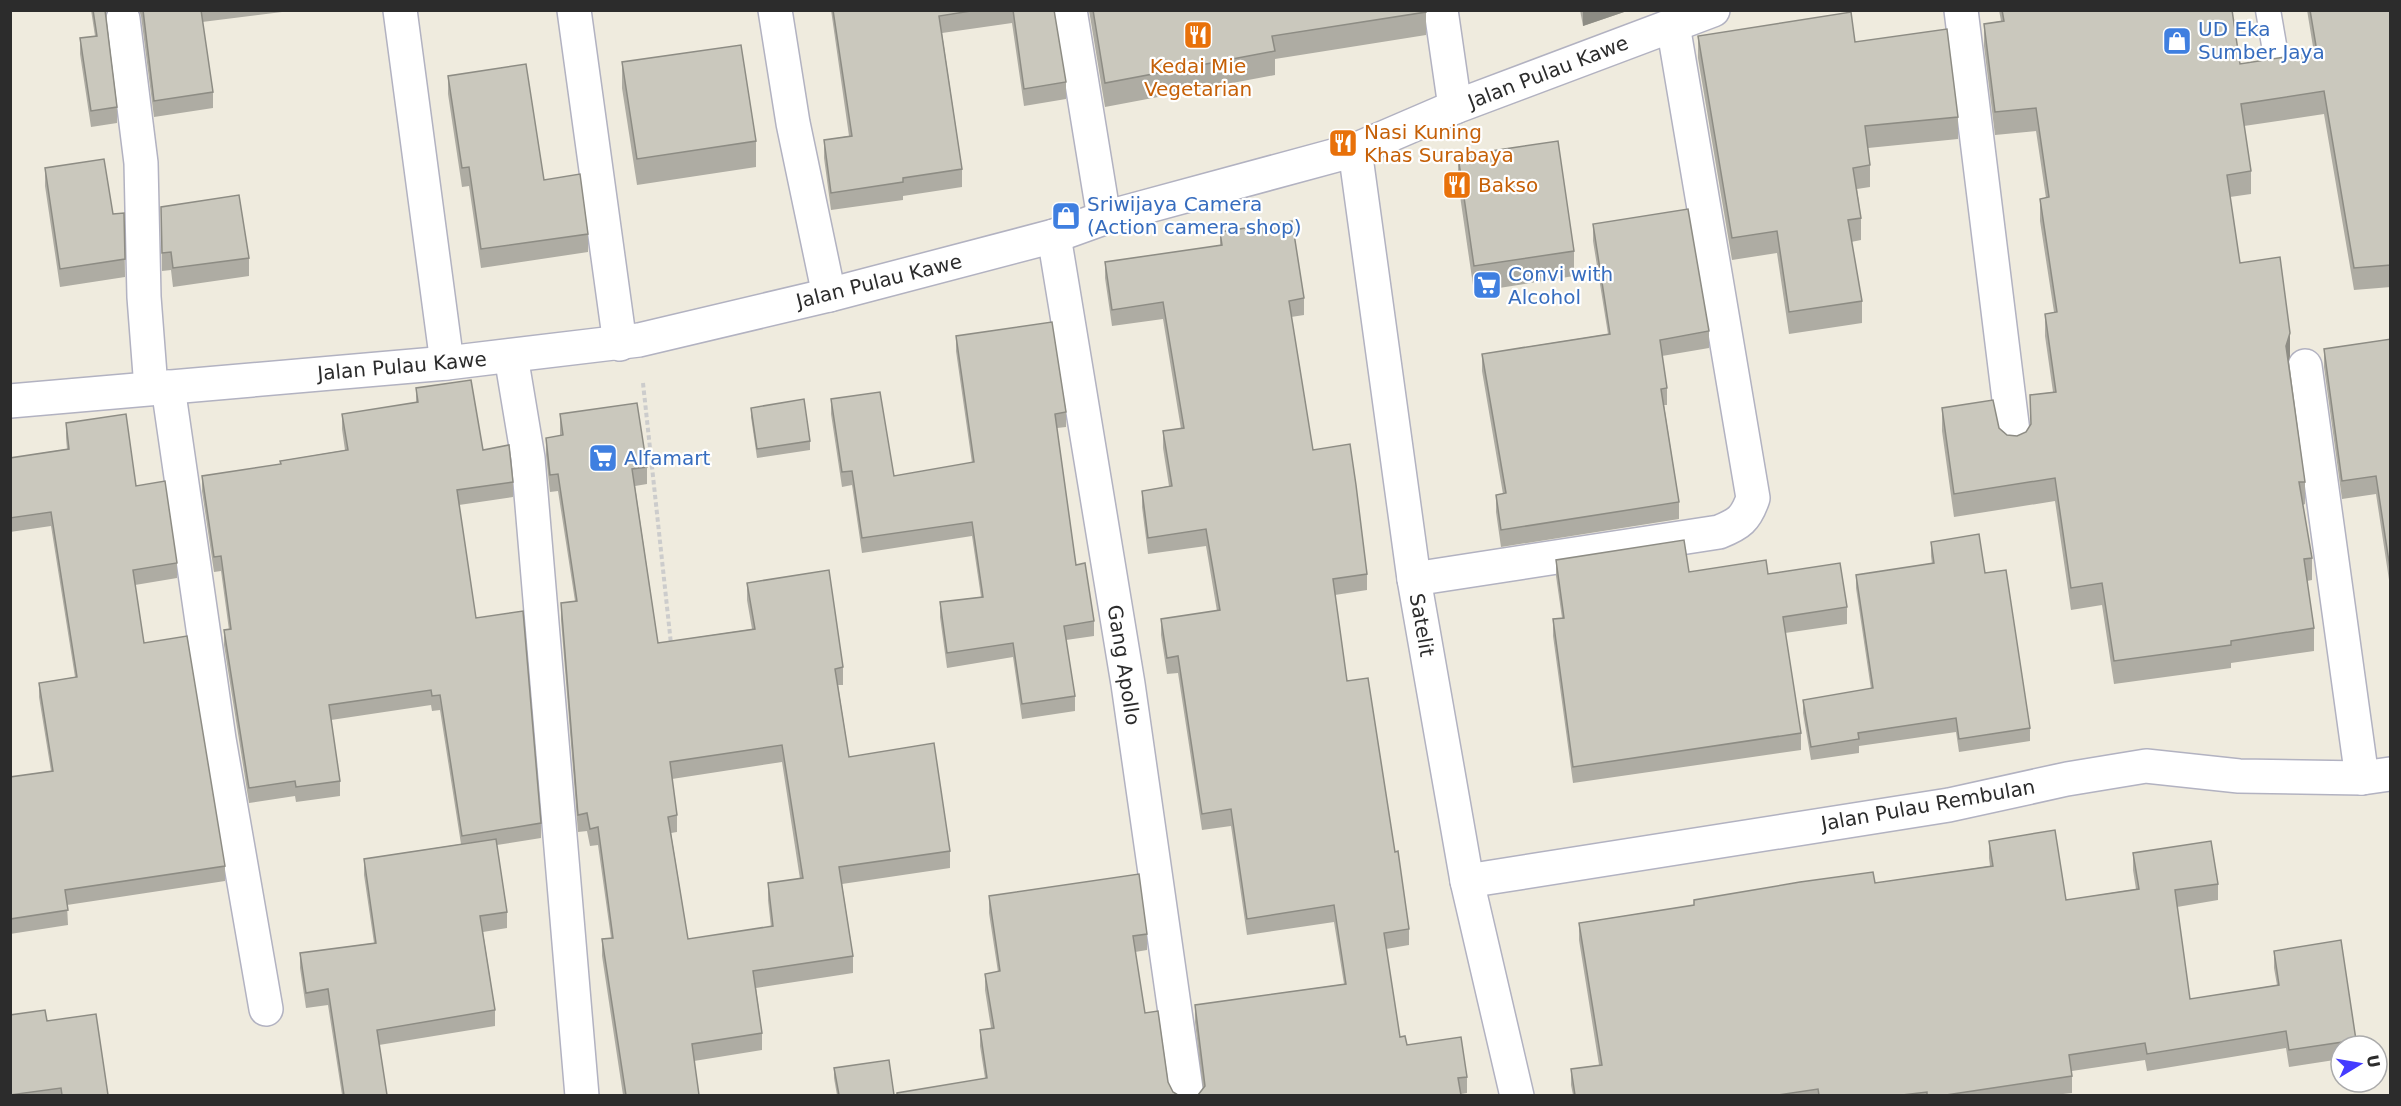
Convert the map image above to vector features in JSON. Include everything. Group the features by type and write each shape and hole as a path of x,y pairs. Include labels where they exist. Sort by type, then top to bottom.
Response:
{"street":[{"path":"400,10 447,363"},
{"path":"574,10 629,342"},
{"path":"775,10 793,123 829,295"},
{"path":"1070,10 1104,219"},
{"path":"1441,10 1455,107"},
{"name":"Jalan Pulau Kawe","path":"10,401 447,363 629,342 829,295 1054,236 1104,219 1355,150 1455,107 1713,10"},
{"path":"1961,10 2014,440"},
{"path":"123,19 141,163 144,297 266,1009"},
{"path":"1414,579 1719,532 1741,523 1748,513 1753,498 1673,25"},
{"name":"Satelit","path":"1355,150 1414,579 1467,881 1517,1095"},
{"name":"Gang Apollo","path":"1054,236 1128,684 1187,1095"},
{"path":"511,356 528,458 582,1095"},
{"path":"2306,366 2376,776"},
{"name":"Jalan Pulau Rembulan","path":"1467,881 1948,805 2067,779 2146,766 2239,776 2376,776"}],"lane":[{"path":"2268,10 2278,68"}],"path":[{"path":"629,342 672,646"}],"building":[{"path":"93,10 105,10 117,107 91,111 80,38 97,36"},
{"path":"143,10 201,10 213,92 154,101"},
{"path":"833,10 977,10 939,16 962,169 903,178 903,182 831,193 824,140 852,136"},
{"path":"1013,10 1054,10 1066,82 1024,89"},
{"path":"1093,10 1426,10 1426,12 1272,36 1275,51 1105,83"},
{"path":"2002,10 2232,10 2240,64 2317,52 2310,10 2391,10 2391,265 2354,268 2324,91 2241,104 2251,171 2227,175 2240,263 2280,257 2290,333 2286,346 2305,482 2299,482 2312,558 2304,559 2314,628 2231,641 2231,645 2114,661 2102,583 2071,588 2055,478 1954,494 1942,408 1993,400 1999,428 2007,435 2017,436 2026,432 2031,424 2030,395 2056,392 2045,314 2057,312 2040,199 2049,197 2036,108 1995,112 1984,24 2004,21"},
{"path":"1851,12 1855,42 1947,29 1958,117 1865,126 1870,165 1853,168 1861,218 1848,220 1862,301 1789,312 1777,231 1732,238 1698,36"},
{"path":"741,45 756,141 637,159 622,62"},
{"path":"526,64 544,180 580,174 588,234 481,249 469,167 462,168 448,76"},
{"path":"1558,141 1574,251 1474,266 1458,156"},
{"path":"104,159 113,214 124,213 125,259 60,269 45,168"},
{"path":"239,195 249,258 173,268 171,252 162,253 161,207"},
{"path":"1688,209 1709,331 1660,340 1667,388 1661,389 1679,502 1501,530 1496,495 1506,493 1482,354 1610,334 1593,224"},
{"path":"1292,221 1304,298 1289,301 1313,450 1350,444 1356,485 1367,574 1333,579 1347,681 1368,678 1395,852 1398,851 1409,929 1384,933 1400,1037 1405,1036 1407,1045 1461,1037 1467,1077 1458,1078 1461,1095 1198,1095 1205,1086 1195,1005 1346,984 1334,905 1247,919 1231,809 1202,814 1178,656 1167,658 1161,619 1220,610 1206,529 1148,538 1142,491 1172,486 1163,431 1184,428 1163,302 1112,310 1105,262 1222,245 1220,232"},
{"path":"1052,322 1066,412 1055,414 1076,565 1085,563 1094,621 1064,626 1075,696 1022,704 1013,643 947,653 940,602 983,597 972,522 862,538 852,471 842,472 831,399 880,392 894,476 974,462 956,336"},
{"path":"2391,339 2391,575 2376,476 2342,481 2324,349"},
{"path":"471,380 483,450 509,445 513,482 457,490 476,618 523,611 541,823 462,836 440,695 432,696 431,690 329,705 340,781 296,787 295,781 249,788 224,630 231,629 221,556 214,557 202,476 281,464 280,461 348,450 342,414 418,402 416,388"},
{"path":"804,399 810,441 757,449 751,408"},
{"path":"637,403 647,467 632,469 658,643 755,629 747,583 829,570 843,667 835,669 849,757 934,743 950,851 839,867 853,956 753,971 762,1033 692,1044 699,1095 626,1095 602,939 613,938 598,827 590,829 587,813 578,815 561,603 577,601 558,474 550,475 546,438 563,435 560,414","holes":["782,745 803,878 768,883 773,926 688,939 668,817 677,815 670,762"]},
{"path":"126,414 136,486 165,481 177,563 133,570 144,643 187,636 225,866 65,890 68,910 10,919 10,777 53,771 39,683 77,677 51,512 10,518 10,458 69,449 66,423"},
{"path":"1979,534 1985,573 2006,570 2030,728 1959,739 1956,718 1858,733 1859,739 1811,747 1803,700 1873,688 1856,575 1934,563 1931,542"},
{"path":"1684,540 1689,572 1766,560 1768,574 1840,563 1847,607 1783,617 1801,733 1573,767 1553,619 1564,618 1556,560"},
{"path":"2055,830 2066,900 2139,889 2133,853 2211,841 2218,884 2175,890 2190,999 2279,985 2274,951 2341,940 2355,1034 2329,1034 2329,1044 2289,1050 2286,1031 2147,1054 2145,1043 2069,1055 2072,1076 1946,1095 1927,1095 1927,1092 1902,1095 1819,1095 1818,1089 1778,1095 1575,1095 1571,1069 1602,1065 1579,923 1694,905 1694,900 1800,882 1873,872 1875,883 1993,866 1989,841"},
{"path":"496,839 507,912 480,916 495,1010 377,1030 387,1095 344,1095 328,989 306,993 300,953 376,943 364,859"},
{"path":"1139,874 1147,934 1133,936 1145,1013 1158,1011 1168,1082 1173,1092 1178,1095 897,1095 897,1093 987,1078 980,1030 994,1028 985,974 1000,971 989,896"},
{"path":"45,1010 47,1021 96,1014 108,1095 62,1095 61,1088 10,1095 10,1015"},
{"path":"889,1060 894,1095 839,1095 834,1068"}],"place":[{"name":"Kedai Mie Vegetarian","path":"1198,35"},
{"name":"UD Eka Sumber Jaya","path":"2177,41"},
{"name":"Nasi Kuning Khas Surabaya","path":"1343,143"},
{"name":"Bakso","path":"1457,185"},
{"name":"Sriwijaya Camera (Action camera shop)","path":"1066,216"},
{"name":"Convi with Alcohol","path":"1487,285"},
{"name":"Alfamart","path":"603,458"}]}
